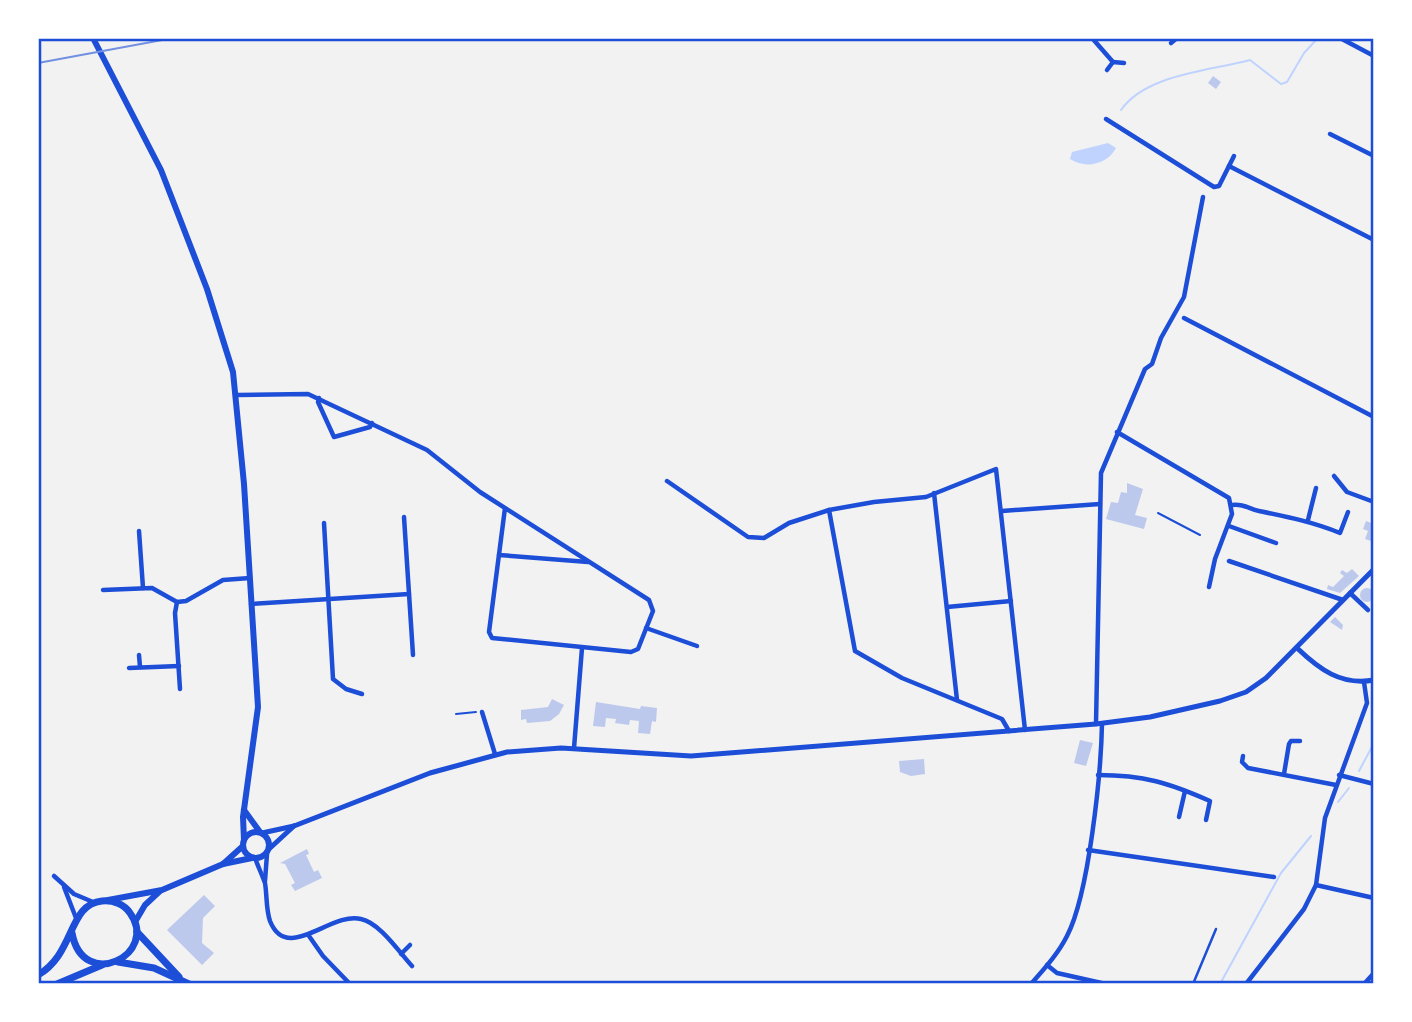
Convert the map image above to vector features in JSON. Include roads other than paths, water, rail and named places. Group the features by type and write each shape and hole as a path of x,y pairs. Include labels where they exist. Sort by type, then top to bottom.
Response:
{"main road":[{"path":"93,38 161,170 215,311 237,395 258,707 244,810 244,843 253,858"},
{"path":"38,975 56,962 72,933 76,918 94,902 162,890 223,864 253,858 268,851 269,840 244,810"},
{"path":"223,864 250,833 261,833"},
{"path":"135,922 145,905 162,890"},
{"path":"108,900 125,907 135,922 136,932 131,950 117,962"},
{"path":"136,932 189,984"},
{"path":"72,933 79,952 104,965"},
{"path":"57,984 117,962 140,965 179,977"}],"street":[{"path":"1092,38 1113,62 1124,64"},
{"path":"1171,43 1177,38"},
{"path":"1340,38 1374,56"},
{"path":"1107,69 1113,62"},
{"path":"1106,119 1207,185 1219,186 1234,156"},
{"path":"1330,134 1374,156"},
{"path":"1229,166 1374,240"},
{"path":"1031,984 1047,965 1073,921 1088,850 1098,775 1101,473 1145,369 1152,364 1161,338 1184,297 1207,185"},
{"path":"1184,318 1374,417"},
{"path":"237,395 297,392 319,398 433,453 505,508 649,600 653,611 639,646 633,651 492,638 489,632 505,508"},
{"path":"319,398 318,402 334,437 370,427 372,423"},
{"path":"1117,432 1223,492 1232,505 1209,587"},
{"path":"667,481 754,538 764,538 789,523 829,510 934,494 991,468 996,469 1025,730"},
{"path":"1334,475 1347,492 1374,502"},
{"path":"1308,520 1316,488"},
{"path":"934,494 957,700"},
{"path":"1002,511 1100,504"},
{"path":"1232,505 1243,505 1308,520 1340,533 1348,512"},
{"path":"829,510 855,651 902,678 1002,719 1009,732"},
{"path":"404,517 413,655"},
{"path":"324,523 333,679 346,689 362,694"},
{"path":"1228,526 1276,542"},
{"path":"139,531 143,587"},
{"path":"499,555 589,562"},
{"path":"1229,561 1343,600"},
{"path":"261,833 294,826 430,773 495,754 531,748 574,748 691,756 1009,732 1099,724 1164,714 1236,696 1266,678 1374,569"},
{"path":"103,590 143,587 161,591 177,602 194,600 223,580 250,578"},
{"path":"1350,593 1368,610"},
{"path":"251,604 410,594"},
{"path":"947,607 1011,601"},
{"path":"177,602 175,613 180,690"},
{"path":"646,628 697,646"},
{"path":"574,748 582,648"},
{"path":"1297,648 1328,673 1350,682 1374,680"},
{"path":"139,655 140,667"},
{"path":"129,668 179,666"},
{"path":"1246,984 1304,909 1316,886 1325,818 1367,703 1363,682"},
{"path":"482,712 495,754"},
{"path":"1283,774 1289,744 1291,741 1300,741"},
{"path":"1243,756 1242,762 1248,768 1336,785"},
{"path":"1098,775 1145,776 1185,790 1210,801 1206,820"},
{"path":"1339,775 1374,784"},
{"path":"1179,817 1185,790"},
{"path":"264,882 268,851 294,826"},
{"path":"1088,850 1274,877"},
{"path":"253,858 264,882 270,921 275,928 292,939 309,936 335,920 357,918 372,924 412,965"},
{"path":"54,876 64,887 76,918"},
{"path":"1316,886 1374,898"},
{"path":"64,887 94,902"},
{"path":"309,936 323,956 350,984"},
{"path":"401,954 410,944"},
{"path":"1047,965 1057,973 1106,984"},
{"path":"1364,984 1374,973"}],"lane":[{"path":"1193,984 1216,929"}],"water":[{"path":"1108,143 1116,148 1101,162 1082,164 1070,159 1072,152"}],"waterway":[{"path":"1121,110 1132,98 1162,81 1250,60 1281,84 1287,82 1304,53 1318,38"},
{"path":"1359,771 1374,743"},
{"path":"1338,802 1349,788"},
{"path":"1220,984 1281,873 1311,836"}],"railway":[{"path":"38,63 173,38"}]}
